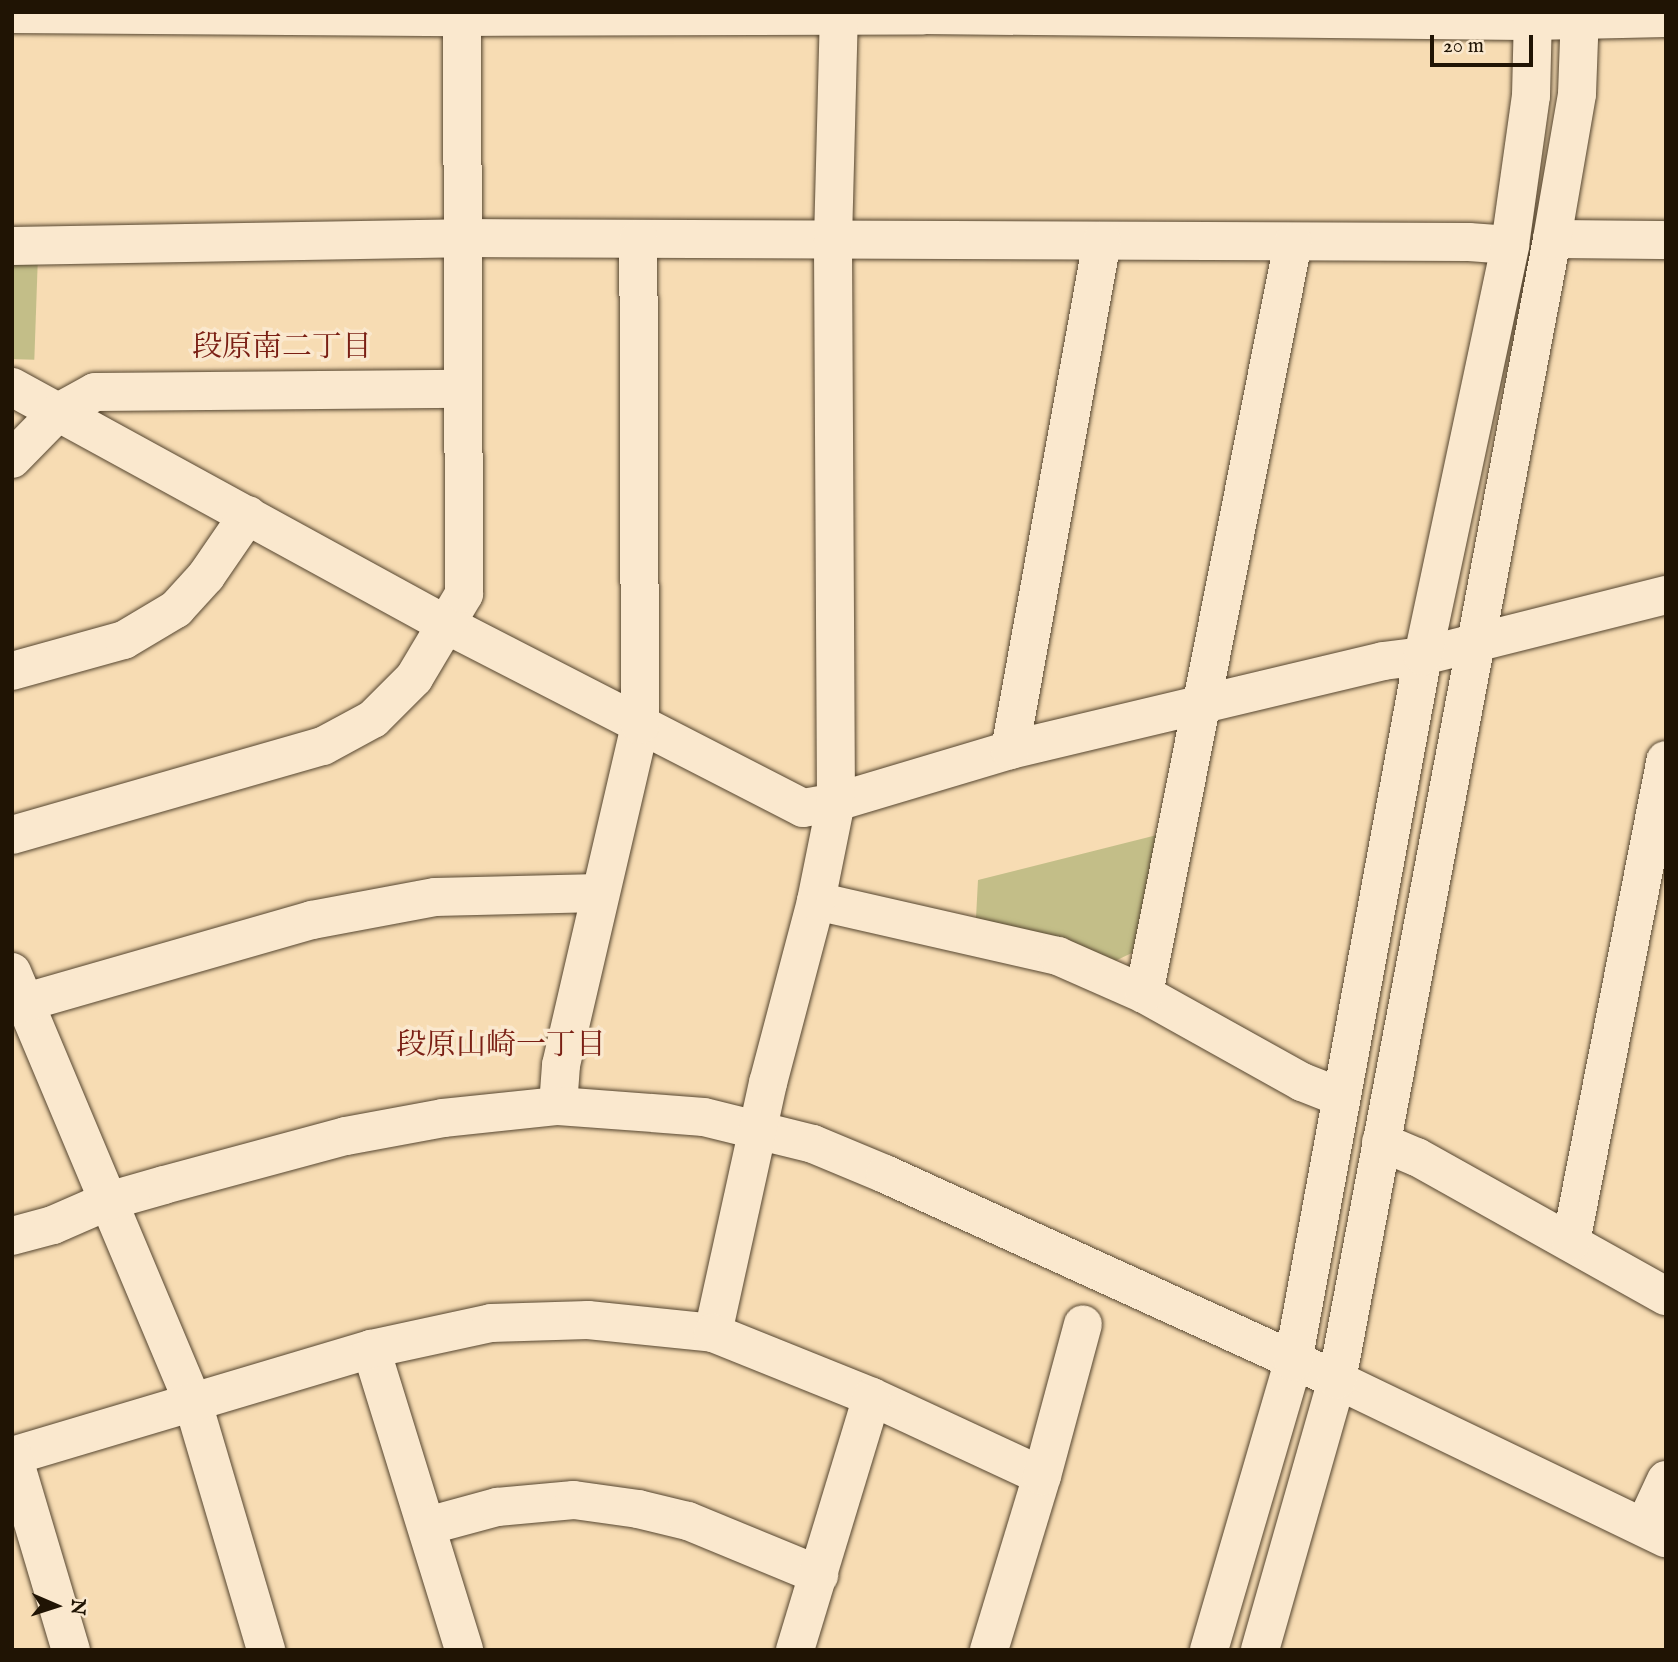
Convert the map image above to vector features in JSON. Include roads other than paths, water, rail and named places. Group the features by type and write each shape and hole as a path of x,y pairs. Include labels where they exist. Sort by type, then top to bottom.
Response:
{"street":[{"path":"12,14 462,17 839,14 1580,15 1666,18"},
{"path":"713,1333 758,1128 816,901 836,802 833,240 839,14"},
{"path":"1260,1650 1337,1380 1552,239 1577,94 1580,15"},
{"path":"1209,1650 1293,1362 1423,656 1510,245 1531,96 1533,16"},
{"path":"12,835 323,746 373,719 414,678 447,625 464,594 462,17"},
{"path":"12,246 462,238 1469,242 1510,245"},
{"path":"558,1106 561,1065 640,725 638,239"},
{"path":"1552,239 1666,240"},
{"path":"1010,750 1102,241"},
{"path":"1144,994 1293,243"},
{"path":"12,387 447,625 803,808 836,802 1010,750 1383,661 1423,656 1666,595"},
{"path":"12,459 57,413 95,392 463,389"},
{"path":"12,671 124,639 176,609 206,576 248,515"},
{"path":"1571,1242 1653,894 1666,760"},
{"path":"266,1650 193,1403 17,993 326,917 435,897 600,893"},
{"path":"816,901 1058,956 1144,994 1302,1082 1340,1097"},
{"path":"12,1236 53,1225 107,1201 346,1136 443,1118 558,1106 704,1116 813,1144 885,1174 1337,1380 1655,1533 1666,1480"},
{"path":"1381,1142 1417,1157 1666,1296"},
{"path":"71,1650 13,1456 371,1349 491,1323 588,1320 713,1333 872,1397 1042,1476"},
{"path":"989,1650 1042,1476 1083,1324"},
{"path":"371,1349 464,1650"},
{"path":"795,1650 872,1397"},
{"path":"427,1525 497,1507 573,1500 638,1509 688,1521 819,1575"}],"district":[{"name":"段原南二丁目","path":"282,348"},
{"name":"段原山崎一丁目","path":"501,1046"}]}
